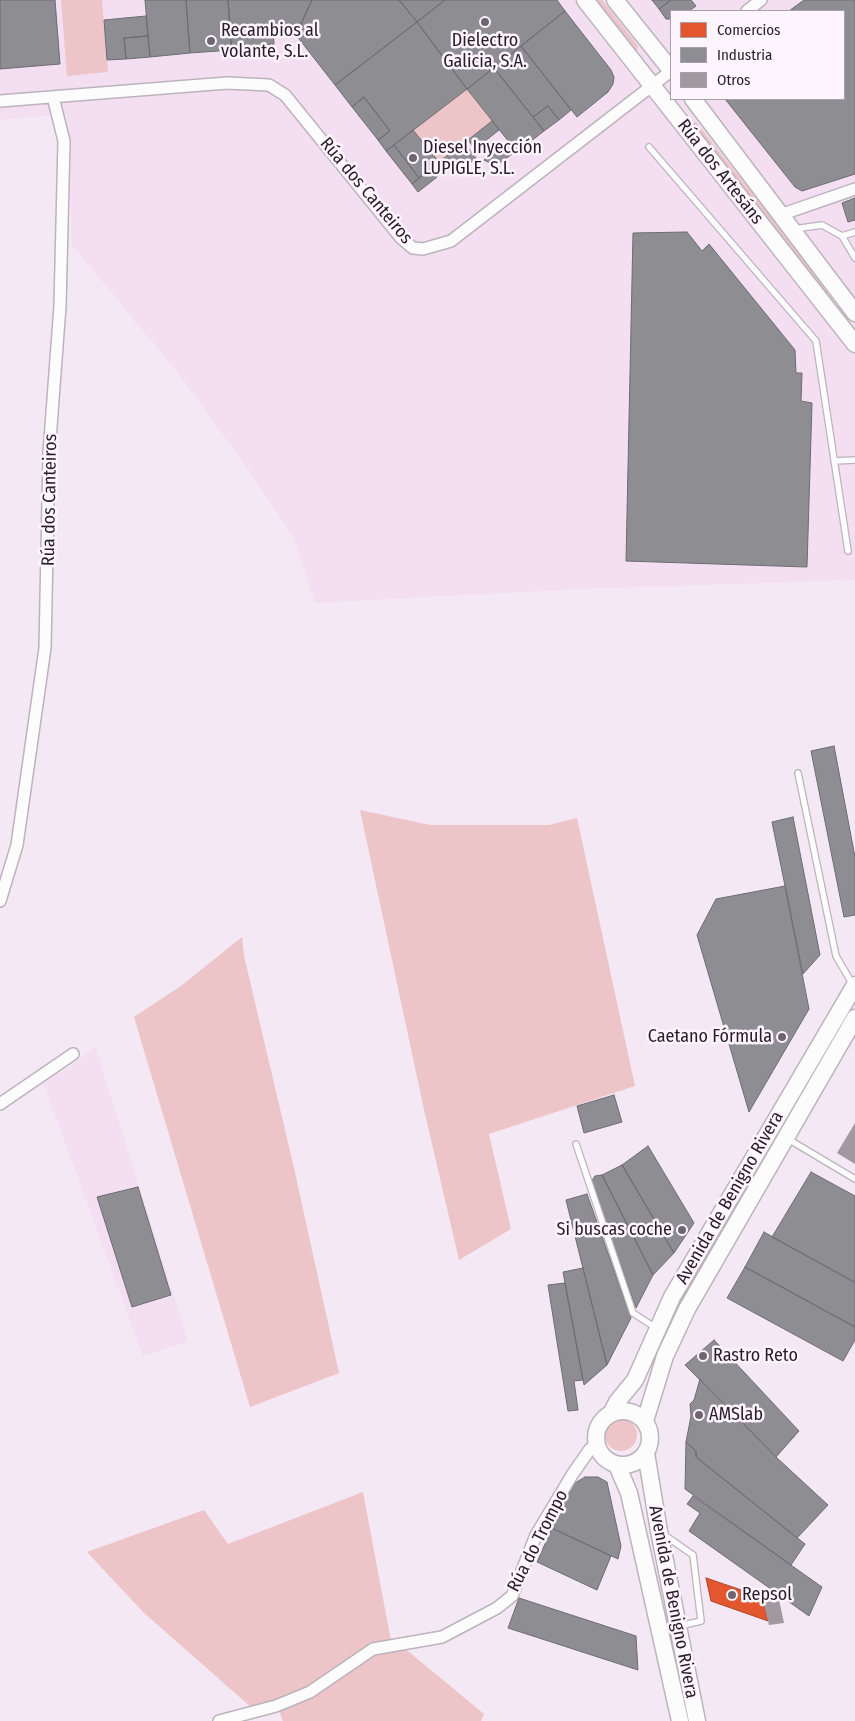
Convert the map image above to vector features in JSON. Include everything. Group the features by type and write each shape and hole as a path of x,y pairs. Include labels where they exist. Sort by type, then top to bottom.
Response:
{"main road":[{"name":"Rúa dos Artesáns","path":"585,0 855,344"},
{"path":"615,0 670,70"},
{"name":"Rúa dos Artesáns","path":"694,100 855,313"},
{"name":"Avenida de Benigno Rivera","path":"611,1414 635,1380 672,1297 854,986"},
{"name":"Avenida de Benigno Rivera","path":"644,1421 665,1356 687,1309 855,1018"},
{"path":"618,1411 633,1413 644,1421 650,1437 646,1453 634,1464 617,1465 608,1461 597,1446 596,1436 598,1427 611,1414 618,1411"},
{"name":"Avenida de Benigno Rivera","path":"646,1453 696,1721"},
{"name":"Avenida de Benigno Rivera","path":"617,1465 630,1493 680,1721"}],"street":[{"path":"748,10 761,0"},
{"name":"Rúa dos Canteiros","path":"0,102 227,83 269,85 285,95 401,238 413,248 422,249 451,241 670,72"},
{"name":"Rúa dos Canteiros","path":"0,901 16,845 45,648 50,527 50,453 60,306 64,141 53,97"},
{"path":"780,215 855,189"},
{"path":"0,1104 73,1054"},
{"name":"Rúa do Trompo","path":"218,1721 276,1706 310,1692 372,1650 442,1637 497,1608 512,1596 536,1535 572,1475 590,1449 597,1446"}],"lane":[{"path":"649,147 816,341 848,551"},
{"path":"791,229 822,225 842,236 855,258"},
{"path":"842,236 855,232"},
{"path":"834,460 855,460"},
{"path":"798,773 836,956 854,986"},
{"path":"785,1138 855,1179"},
{"path":"576,1144 633,1313 657,1329"},
{"path":"659,1530 693,1555 701,1621 677,1626"}],"shaded area":[{"path":"0,0 855,0 855,580 582,589 315,603 293,536 246,466 178,373 72,245 67,114 0,120"},
{"path":"61,0 102,0 108,72 67,76"},
{"path":"594,0 602,0 638,46 637,50 634,50"},
{"path":"467,89 492,121 439,162 413,130"},
{"path":"696,122 830,292 825,295 691,125"},
{"path":"360,810 430,825 549,825 577,818 635,1086 489,1134 511,1229 459,1260 423,1105"},
{"path":"242,937 244,956 294,1168 339,1373 250,1407 134,1017 181,986"},
{"path":"95,1046 188,1341 143,1356 43,1082 73,1065"},
{"path":"621,1419 632,1424 637,1435 632,1446 621,1451 610,1446 605,1435 610,1424"},
{"path":"363,1492 391,1641 403,1647 484,1714 481,1721 283,1721 275,1700 252,1708 143,1612 87,1552 204,1510 228,1544"}],"building: Comercios":[{"path":"706,1578 762,1597 768,1621 711,1601"}],"building: Industria":[{"path":"0,0 55,0 60,64 0,69"},
{"path":"145,0 186,0 190,53 150,57"},
{"path":"186,0 228,0 232,50 190,53"},
{"path":"228,0 312,0 300,26 273,29 274,44 231,48"},
{"path":"312,0 399,0 417,22 335,85 296,35"},
{"path":"399,0 445,0 417,22"},
{"path":"445,0 557,0 565,11 467,89 417,22"},
{"path":"652,0 671,0 659,9"},
{"path":"671,0 691,0 696,6 690,10 670,10 670,19 666,19 659,9"},
{"path":"804,0 855,0 855,174 802,191 795,187 726,100 845,100 845,10 790,10"},
{"path":"565,11 611,70 614,77 613,84 608,92 577,117 521,46"},
{"path":"146,16 148,36 124,38 126,59 107,60 104,20"},
{"path":"417,22 467,89 386,151 378,140 390,131 364,97 352,107 335,85"},
{"path":"148,36 150,57 126,59 124,38"},
{"path":"521,46 571,110 559,120 548,106 533,117 494,68"},
{"path":"494,68 544,131 517,152 467,89"},
{"path":"364,97 390,131 378,140 352,107"},
{"path":"548,106 559,120 544,131 533,117"},
{"path":"492,121 499,130 475,149 468,140"},
{"path":"413,130 439,162 419,178 394,145"},
{"path":"509,142 516,151 496,166 484,160"},
{"path":"464,143 476,158 455,175 443,159"},
{"path":"394,145 419,178 412,184 386,151"},
{"path":"430,169 437,177 418,192 412,184"},
{"path":"855,198 855,220 848,222 842,203"},
{"path":"687,232 702,251 709,244 795,350 796,373 802,373 801,401 812,403 807,567 626,561 633,233"},
{"path":"834,746 855,857 855,915 844,917 811,751"},
{"path":"793,817 820,955 803,974 772,822"},
{"path":"785,886 809,1009 749,1112 697,935 716,899"},
{"path":"614,1095 622,1122 584,1133 577,1106"},
{"path":"648,1146 694,1223 674,1253 622,1165"},
{"path":"622,1165 674,1253 653,1275 602,1175"},
{"path":"811,1172 855,1196 855,1282 772,1237"},
{"path":"602,1175 653,1275 636,1308 591,1182 595,1176"},
{"path":"138,1187 171,1295 132,1307 97,1197"},
{"path":"587,1194 631,1318 607,1365 566,1200"},
{"path":"764,1232 855,1283 855,1327 745,1267"},
{"path":"745,1267 855,1327 855,1340 843,1361 727,1298"},
{"path":"583,1268 607,1365 584,1385 563,1272"},
{"path":"565,1283 583,1380 574,1381 578,1410 568,1411 548,1285"},
{"path":"714,1340 799,1431 776,1457 685,1365"},
{"path":"700,1379 776,1457 828,1505 797,1538 696,1457 696,1451 686,1442 691,1416 690,1404 694,1400"},
{"path":"686,1442 696,1451 696,1457 805,1544 791,1565 685,1489"},
{"path":"585,1477 598,1477 607,1482 621,1546 618,1559 549,1527 575,1483"},
{"path":"693,1496 822,1587 809,1616 689,1531 700,1513 687,1504"},
{"path":"552,1528 611,1556 597,1590 537,1562"},
{"path":"519,1598 636,1636 638,1670 508,1628"}],"building: Otros":[{"path":"855,1123 855,1164 837,1153"},
{"path":"778,1595 784,1623 769,1625 762,1597"}],"place":[{"name":"Dielectro Galicia, S.A.","path":"485,22"},
{"name":"Recambios al volante, S.L.","path":"211,41"},
{"name":"Diesel Inyección LUPIGLE, S.L.","path":"413,158"},
{"name":"Caetano Fórmula","path":"782,1037"},
{"name":"Si buscas coche","path":"682,1230"},
{"name":"Rastro Reto","path":"703,1356"},
{"name":"AMSlab","path":"699,1415"},
{"name":"Repsol","path":"732,1595"}]}
